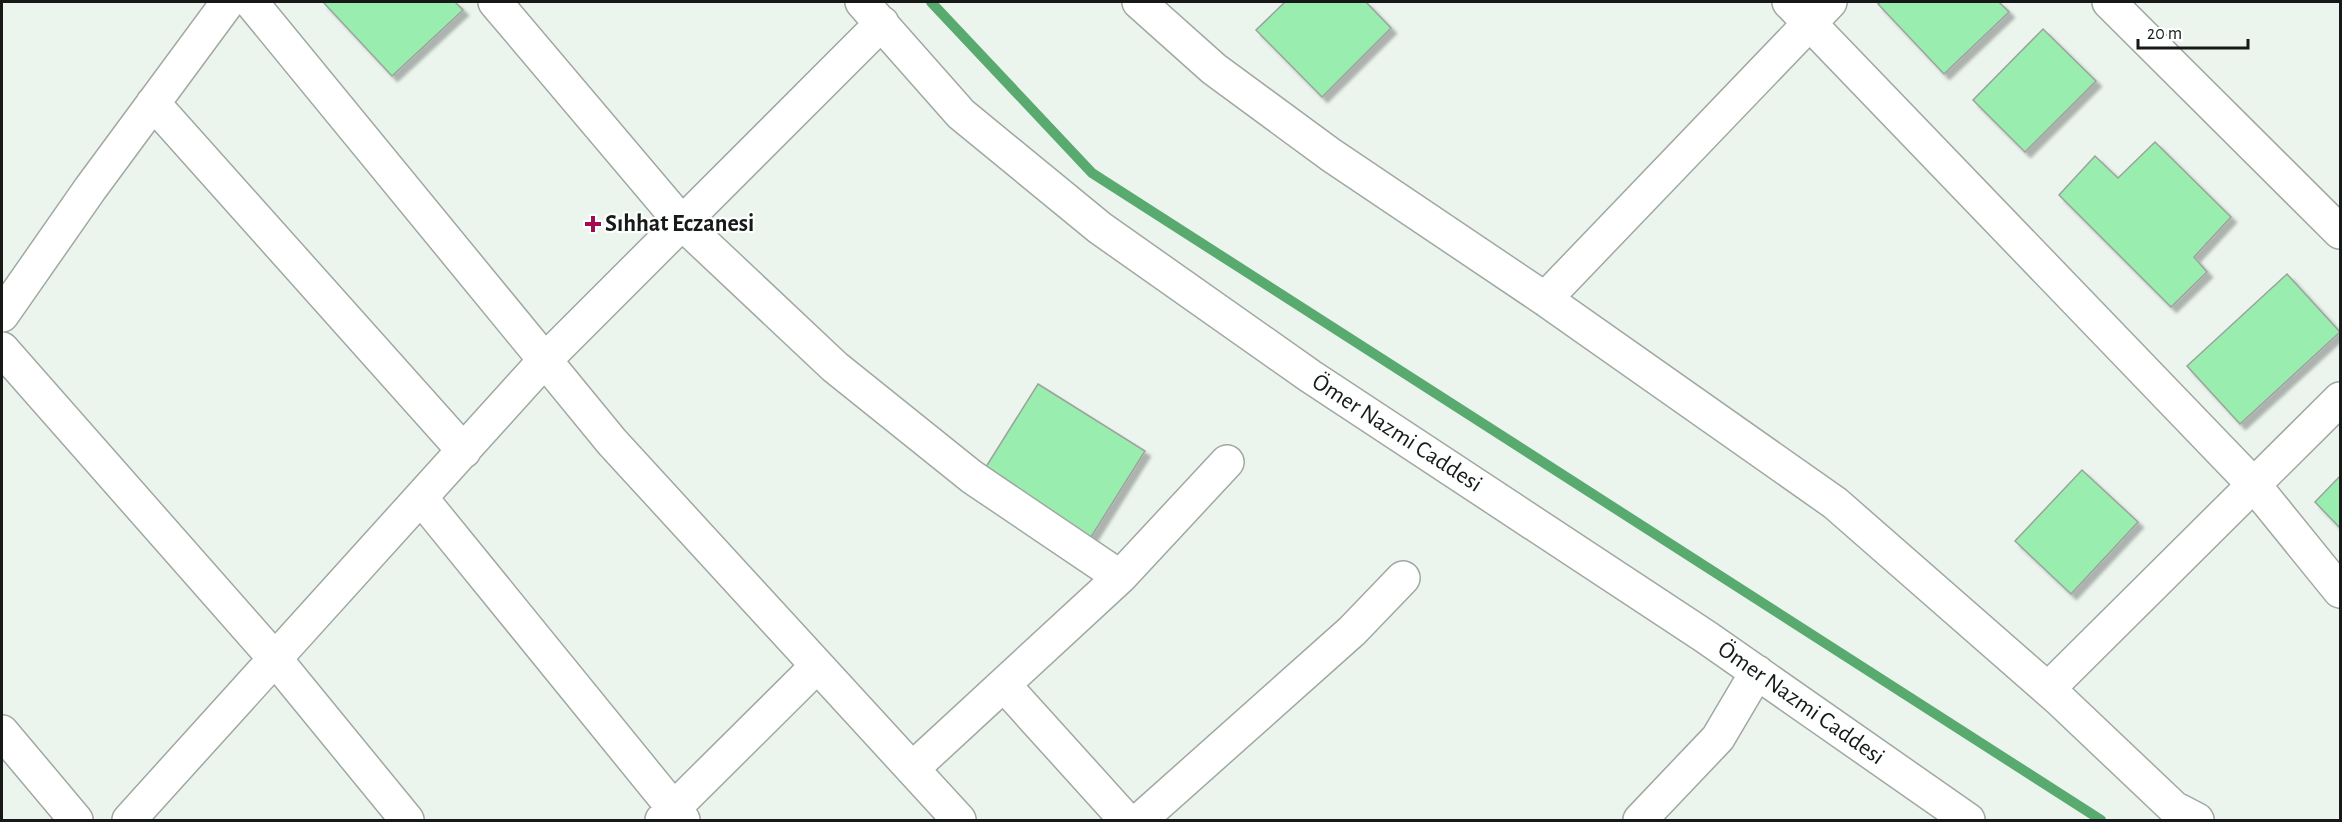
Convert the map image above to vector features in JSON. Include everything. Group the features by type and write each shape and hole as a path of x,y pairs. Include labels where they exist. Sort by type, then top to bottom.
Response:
{"street":[{"path":"2,315 228,2"},
{"path":"251,2 612,442 959,820"},
{"path":"495,2 682,223 835,367 972,477 1120,577"},
{"path":"1139,2 1214,69 1331,155 1545,299 1835,503 2048,689 2174,808 2197,820"},
{"path":"2109,2 2340,232"},
{"path":"1545,299 1809,8 2254,485 2340,591"},
{"path":"129,820 545,360 682,223 872,12"},
{"name":"Ömer Nazmi Caddesi","path":"872,12 961,114 1100,228 1310,376 1706,637 1968,820"},
{"path":"153,103 464,451"},
{"path":"2,349 276,660 407,820"},
{"path":"2048,689 2340,399"},
{"path":"912,770 1120,577 1227,462"},
{"path":"421,498 673,817 817,666"},
{"path":"1140,820 1352,631 1403,578"},
{"path":"1640,820 1718,738 1757,672"},
{"path":"1004,685 1126,820"},
{"path":"2,732 76,820"}],"building":[{"path":"323,2 455,2 463,10 392,76"},
{"path":"1285,2 1366,2 1391,28 1322,97 1256,30"},
{"path":"1881,2 1999,2 2009,12 1944,74 1878,4"},
{"path":"2043,29 2096,81 2025,152 1973,100"},
{"path":"2155,142 2231,217 2194,257 2207,272 2171,307 2059,195 2095,156 2118,178"},
{"path":"2287,274 2340,332 2240,424 2187,366"},
{"path":"1038,384 1145,451 1091,537 984,470"},
{"path":"2082,470 2138,522 2071,594 2015,541"},
{"path":"2340,476 2340,528 2315,502"}],"waterway":[{"path":"931,2 1092,173 2101,820"}],"place":[{"name":"Sıhhat Eczanesi","path":"593,224"}]}
